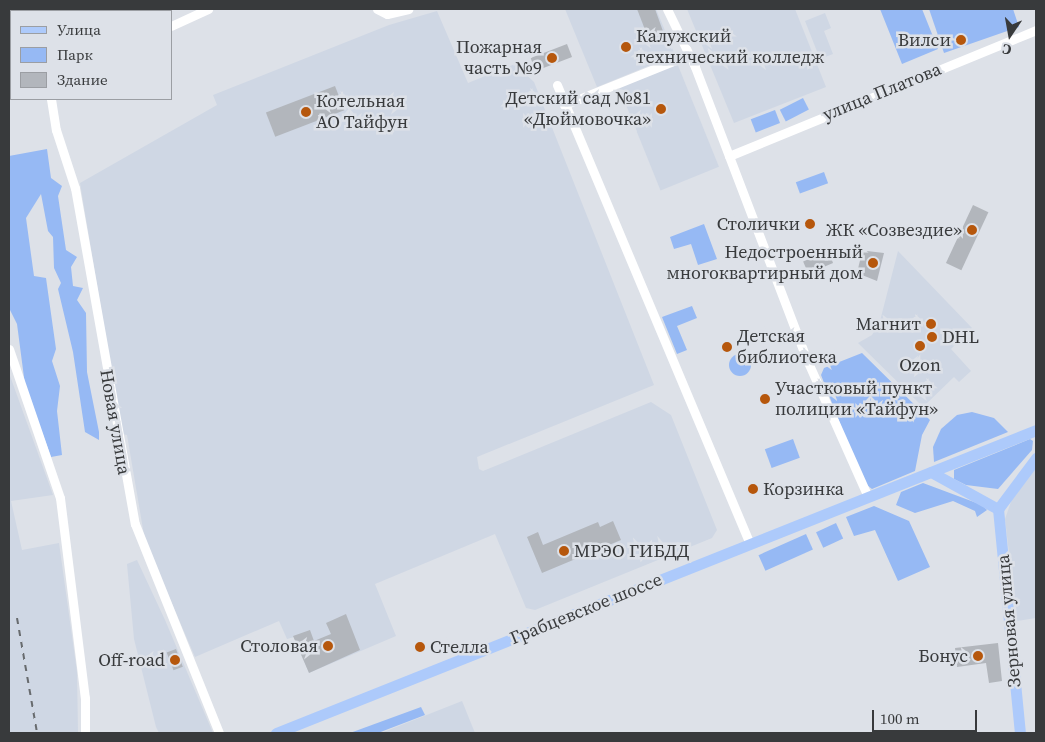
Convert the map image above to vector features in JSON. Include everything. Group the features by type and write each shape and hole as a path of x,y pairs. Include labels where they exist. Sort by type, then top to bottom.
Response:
{"main road":[{"name":"Грабцевское шоссе","path":"276,733 1036,430"},
{"path":"931,472 998,509 1036,458"},
{"path":"967,491 992,498 1012,489"},
{"name":"Зерновая улица","path":"998,509 1020,733"}],"street":[{"path":"172,26 208,9"},
{"path":"378,9 387,14 408,9"},
{"path":"666,9 686,56 694,67 807,360 868,497"},
{"name":"улица Платова","path":"729,156 1036,30"},
{"path":"564,105 686,56"},
{"path":"557,85 750,544"},
{"name":"Новая улица","path":"51,100 56,130 75,188 134,524 219,733"},
{"path":"9,349 60,498 85,698 85,733"}],"shaded area":[{"name":"Калужский технический колледж","path":"565,9 656,9 675,55 597,87"},
{"path":"687,9 795,9 826,87 734,123"},
{"path":"437,11 468,83 515,64 534,82 654,385 477,457 479,469 483,471 651,402 671,415 717,530 712,538 535,610 526,608 495,534 375,584 396,636 309,673 294,637 287,639 279,621 195,657 145,541 127,435 122,434 80,183 217,105 213,95 389,25"},
{"path":"825,13 831,28 824,31 833,54 820,59 805,21"},
{"name":"Детский сад №81 «Дюймовочка»","path":"677,63 719,167 661,190 619,87"},
{"path":"898,251 972,328 951,349 971,371 959,382 954,377 923,407 858,343 872,335 880,321"},
{"path":"9,373 53,495 11,501 22,550 59,543 77,672 78,733 9,733"},
{"path":"1036,464 1036,618 1017,621 1005,519 1013,496"},
{"path":"137,560 165,620 213,733 159,733 156,727 134,639 127,564"},
{"path":"462,701 475,733 381,733"}],"green space":[{"path":"880,9 922,9 938,49 902,64"},
{"name":"Вилси","path":"929,9 1013,9 1019,27 944,53"},
{"path":"803,98 809,110 786,121 780,110"},
{"path":"775,110 780,123 756,132 751,119"},
{"path":"47,149 51,178 62,186 58,196 66,250 77,257 71,267 73,286 83,288 77,300 86,313 87,372 99,432 99,440 85,432 73,352 58,289 61,283 54,268 53,237 48,231 41,194 26,218 34,276 46,278 56,349 52,361 60,386 57,411 62,455 51,457 25,385 17,324 9,308 9,156"},
{"path":"824,172 828,183 800,194 796,182"},
{"path":"704,224 717,259 698,265 691,244 674,249 670,237"},
{"path":"692,306 697,318 677,326 687,350 677,354 662,317"},
{"path":"862,353 930,420 922,435 915,471 872,489 863,482 821,375 824,368"},
{"path":"740,354 748,357 751,365 748,373 740,376 732,373 729,365 732,357"},
{"path":"972,412 994,418 1008,432 934,462 933,447 941,429 957,415"},
{"path":"793,439 800,458 772,468 765,449"},
{"path":"1030,439 1033,441 1032,450 998,489 966,485 954,479 954,470"},
{"path":"923,483 982,505 987,510 977,517 975,511 953,501 915,513 896,505 901,492"},
{"path":"874,506 909,521 930,567 898,581 875,530 854,536 846,517"},
{"path":"836,523 843,538 823,548 816,532"},
{"path":"806,534 813,550 765,571 758,555"},
{"path":"421,707 425,715 378,733 350,733"}],"building":[{"path":"637,9 655,9 664,34 649,40"},
{"name":"Пожарная часть №9","path":"567,44 572,57 536,71 531,58"},
{"name":"Котельная АО Тайфун","path":"335,86 344,110 275,137 266,113"},
{"name":"ЖК «Созвездие»","path":"973,205 988,212 961,270 946,263"},
{"path":"828,251 833,263 808,274 803,262"},
{"name":"Недостроенный многоквартирный дом","path":"862,252 884,253 877,281 857,273"},
{"name":"МРЭО ГИБДД","path":"613,521 621,540 542,573 527,537 538,532 543,545 598,522 600,527"},
{"name":"Столовая","path":"346,614 360,650 309,673 293,636 310,630 314,641 331,634 326,623"},
{"name":"Бонус","path":"998,643 1002,681 989,683 986,663 957,667 955,648"},
{"name":"Off-road","path":"176,649 183,667 173,670 167,653"}],"railway":[{"path":"17,618 37,733"}],"place":[{"name":"Вилси","path":"961,40"},
{"name":"Калужский технический колледж","path":"626,47"},
{"name":"Пожарная часть №9","path":"552,58"},
{"name":"Детский сад №81 «Дюймовочка»","path":"661,109"},
{"name":"Котельная АО Тайфун","path":"306,112"},
{"name":"Столички","path":"810,224"},
{"name":"ЖК «Созвездие»","path":"972,230"},
{"name":"Недостроенный многоквартирный дом","path":"873,263"},
{"name":"Магнит","path":"931,324"},
{"name":"DHL","path":"932,337"},
{"name":"Ozon","path":"920,346"},
{"name":"Детская библиотека","path":"727,347"},
{"name":"Участковый пункт полиции «Тайфун»","path":"765,399"},
{"name":"Корзинка","path":"753,489"},
{"name":"МРЭО ГИБДД","path":"564,551"},
{"name":"Столовая","path":"328,646"},
{"name":"Стелла","path":"420,647"},
{"name":"Бонус","path":"978,656"},
{"name":"Off-road","path":"175,660"}]}
